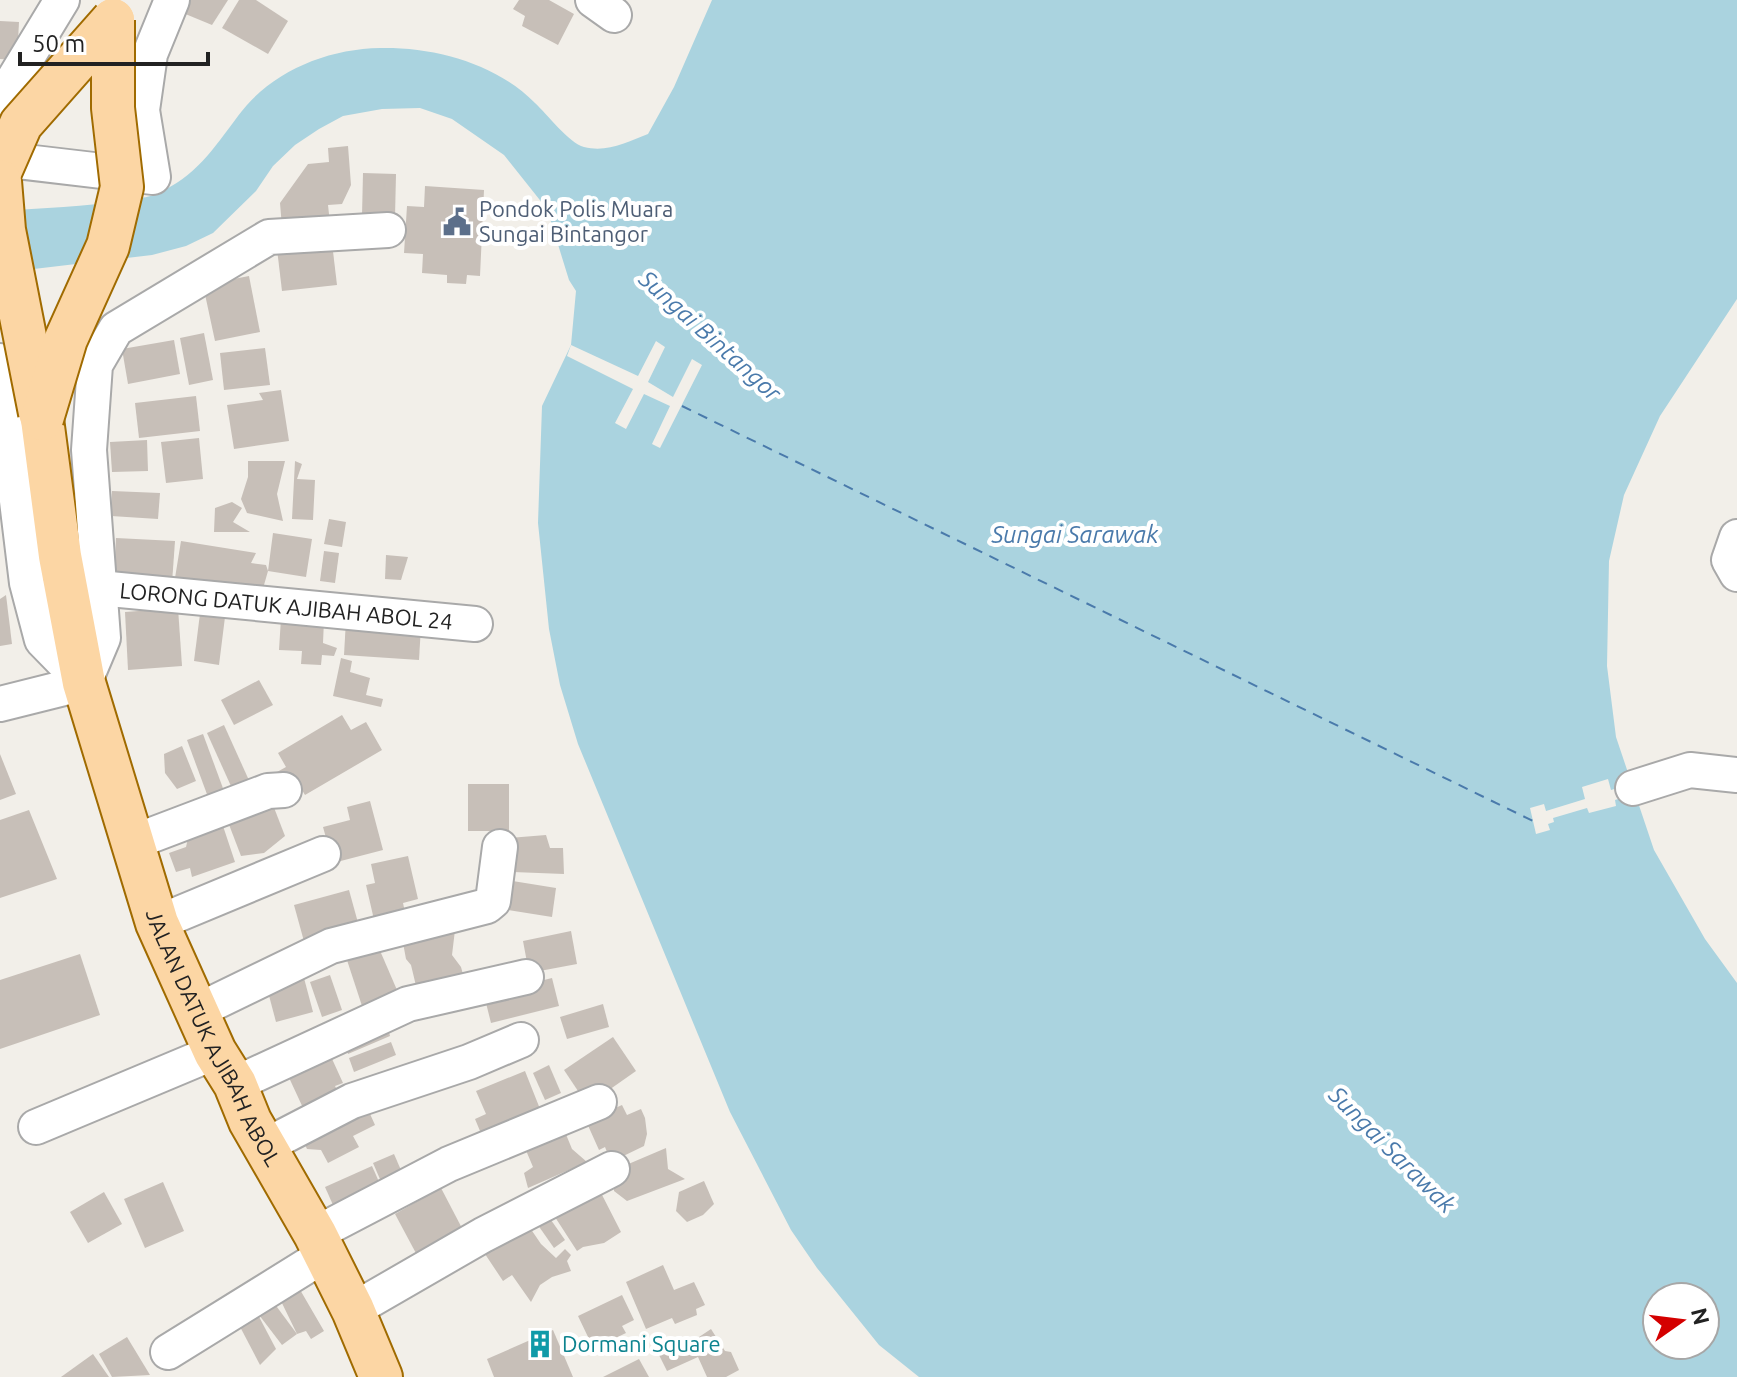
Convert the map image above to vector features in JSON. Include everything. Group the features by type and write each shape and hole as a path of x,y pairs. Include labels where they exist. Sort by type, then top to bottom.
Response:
{"main road":[{"path":"0,172 21,124 119,10"},
{"path":"16,408 66,339 108,246 122,187 113,108 119,10"},
{"name":"JALAN DATUK AJIBAH ABOL","path":"0,181 16,408 60,556 84,683 131,843 157,923 197,1011 250,1121 320,1244 353,1310 381,1377"}],"street":[{"path":"0,102 62,0"},
{"path":"0,159 153,177 142,110 150,54 172,0"},
{"path":"84,683 103,638 89,450 95,365 116,329 269,237 388,230"},
{"path":"0,321 116,329"},
{"path":"0,361 16,408 8,499 14,583 42,640 84,683"},
{"path":"1737,537 1729,560 1737,574"},
{"name":"LORONG DATUK AJIBAH ABOL 24","path":"99,588 475,624"},
{"path":"10,701 84,683"},
{"path":"1633,788 1690,770 1737,775"},
{"path":"131,843 268,791 284,790"},
{"path":"197,1011 331,946 487,906 493,901 500,847"},
{"path":"157,923 323,854"},
{"path":"36,1127 225,1068 408,1004 526,977"},
{"path":"265,1146 352,1101 469,1062 521,1040"},
{"path":"168,1352 320,1244 449,1164 599,1102"},
{"path":"353,1310 483,1235 612,1169"}],"water":[{"name":"Sungai Sarawak","path":"712,0 1737,0 1737,299 1660,416 1624,495 1609,561 1607,666 1616,737 1654,850 1705,939 1737,983 1737,1377 919,1377 879,1345 817,1268 791,1230 730,1112 578,744 560,685 549,629 538,523 542,406 571,345 576,291 569,280 547,209 504,155 452,119 420,108 382,109 343,116 295,145 273,166 256,191 213,233 186,246 152,255 0,273 0,211 95,204 156,194 193,171 251,100 266,87 301,66 340,53 401,48 463,60 502,77 519,89 558,128 584,147 601,149 617,146 648,134 674,87"}],"pier":[{"path":"656,341 665,347 648,382 673,397 692,359 702,365 660,448 652,444 670,406 644,394 626,429 615,423 633,389 567,356 571,345 638,376"},
{"path":"1608,779 1611,790 1631,784 1634,794 1615,800 1616,806 1589,813 1587,808 1553,818 1554,822 1548,824 1550,830 1536,834 1530,808 1544,804 1546,811 1585,799 1582,787"}],"building":[{"path":"185,0 228,0 212,25 183,13"},
{"path":"239,0 256,0 288,21 268,54 222,28"},
{"path":"519,0 549,0 574,14 558,45 522,26 525,16 513,9"},
{"path":"0,21 19,22 17,60 0,59"},
{"path":"348,146 351,185 342,204 328,205 330,223 282,227 280,203 308,164 329,162 328,148"},
{"path":"363,173 396,174 395,217 362,216"},
{"path":"425,186 484,190 480,276 467,275 466,284 447,283 447,275 422,273 423,254 404,253 407,206 424,207"},
{"path":"332,243 337,285 282,291 277,249"},
{"path":"249,276 260,332 215,341 203,285"},
{"path":"204,333 213,380 189,385 180,338"},
{"path":"174,340 180,374 128,384 122,349"},
{"path":"265,348 270,385 224,390 220,353"},
{"path":"281,390 289,441 234,449 227,405 263,400 259,393"},
{"path":"196,396 200,431 139,438 135,403"},
{"path":"199,438 203,479 166,483 161,442"},
{"path":"147,440 148,471 112,472 110,442"},
{"path":"248,461 285,461 277,494 283,521 247,513 241,499 248,477"},
{"path":"295,461 302,464 297,479 315,480 313,520 292,519"},
{"path":"112,491 160,493 158,519 111,516"},
{"path":"232,502 242,508 233,522 250,532 214,532 215,508"},
{"path":"329,519 346,522 342,547 324,544"},
{"path":"273,533 312,539 306,577 268,571"},
{"path":"116,538 175,541 172,583 114,580"},
{"path":"181,541 256,553 251,563 266,565 268,571 262,592 175,578"},
{"path":"324,551 339,553 335,583 320,581"},
{"path":"386,555 408,557 401,580 385,579"},
{"path":"6,595 12,644 0,646 0,599"},
{"path":"201,606 226,609 219,665 194,661"},
{"path":"178,608 182,666 128,670 125,612"},
{"path":"281,618 324,620 323,643 337,648 334,656 322,655 321,665 301,664 302,651 279,650"},
{"path":"346,620 421,626 419,660 344,655"},
{"path":"341,658 352,661 350,672 370,678 366,695 383,699 381,707 333,696"},
{"path":"259,680 273,705 234,725 221,700"},
{"path":"342,715 351,730 366,722 382,750 305,795 299,785 282,781 277,772 286,767 278,753"},
{"path":"224,725 252,787 235,795 207,733"},
{"path":"203,734 224,791 208,797 187,740"},
{"path":"182,746 196,781 177,789 165,773 164,754"},
{"path":"0,754 16,794 0,800"},
{"path":"468,784 509,784 509,838 498,831 468,831"},
{"path":"370,801 383,850 333,863 323,827 350,820 347,807"},
{"path":"273,805 285,836 264,853 241,856 228,822"},
{"path":"29,810 57,879 0,898 0,820"},
{"path":"222,823 235,862 192,877 190,868 176,872 169,853 186,847 189,834"},
{"path":"546,835 550,848 563,848 564,874 513,872 509,838"},
{"path":"408,856 418,899 403,903 406,917 375,924 366,885 375,883 371,864"},
{"path":"506,880 556,888 552,917 502,909"},
{"path":"349,890 360,930 305,945 294,905"},
{"path":"455,930 452,955 461,967 464,978 417,990 401,932"},
{"path":"571,931 577,964 529,973 523,941"},
{"path":"378,946 400,997 363,1009 345,954"},
{"path":"80,954 100,1015 0,1049 0,980"},
{"path":"330,975 342,1010 322,1017 310,982"},
{"path":"304,978 313,1012 276,1022 267,988"},
{"path":"552,978 559,1006 491,1023 484,995"},
{"path":"603,1004 609,1027 567,1039 560,1017"},
{"path":"386,1020 390,1036 348,1054 343,1036"},
{"path":"613,1037 636,1071 599,1097 584,1100 564,1070"},
{"path":"391,1042 396,1055 354,1072 349,1058"},
{"path":"328,1050 343,1083 335,1086 339,1094 304,1110 285,1069"},
{"path":"549,1065 561,1093 545,1100 533,1073"},
{"path":"525,1071 544,1119 485,1143 475,1119 486,1114 476,1091"},
{"path":"366,1105 375,1125 353,1136 359,1147 328,1163 321,1150 307,1149 301,1136"},
{"path":"622,1105 627,1115 641,1109 647,1134 644,1146 611,1162 605,1147 599,1150 586,1121"},
{"path":"565,1132 572,1149 587,1162 528,1188 524,1173 533,1167 525,1148"},
{"path":"666,1148 668,1169 685,1179 627,1201 614,1191 614,1176 619,1168"},
{"path":"394,1154 407,1184 386,1193 373,1163"},
{"path":"372,1166 384,1193 337,1214 325,1187"},
{"path":"704,1181 714,1204 703,1215 687,1222 676,1211 679,1192"},
{"path":"163,1182 184,1231 145,1248 124,1199"},
{"path":"441,1188 464,1232 418,1257 395,1214"},
{"path":"600,1191 621,1232 604,1243 577,1251 555,1217"},
{"path":"104,1192 122,1224 88,1243 70,1212"},
{"path":"544,1210 565,1240 554,1248 533,1218"},
{"path":"526,1222 541,1244 556,1258 565,1249 571,1255 567,1261 571,1271 540,1285 531,1302 512,1275 503,1281 483,1251"},
{"path":"663,1265 674,1290 694,1282 705,1305 696,1309 697,1315 675,1324 672,1318 646,1329 626,1282"},
{"path":"299,1288 324,1331 311,1339 306,1331 297,1334 280,1299"},
{"path":"622,1295 634,1320 622,1326 626,1333 605,1343 597,1336 589,1339 578,1316"},
{"path":"271,1299 297,1334 282,1345 256,1311"},
{"path":"256,1311 276,1349 260,1365 237,1321"},
{"path":"711,1329 725,1351 731,1352 739,1370 726,1377 707,1377 698,1357 667,1371 658,1353 687,1340 693,1341"},
{"name":"Dormani Square","path":"553,1330 573,1377 494,1377 487,1359"},
{"path":"127,1337 150,1375 112,1377 99,1354"},
{"path":"93,1354 109,1377 61,1377"},
{"path":"639,1359 649,1377 603,1377"}],"ferry route":[{"path":"682,406 1533,821"}],"place":[{"name":"Pondok Polis Muara Sungai Bintangor","path":"457,222"},
{"name":"Dormani Square","path":"540,1344"}],"water label":[{"name":"Sungai Bintangor","path":"710,336"}]}
